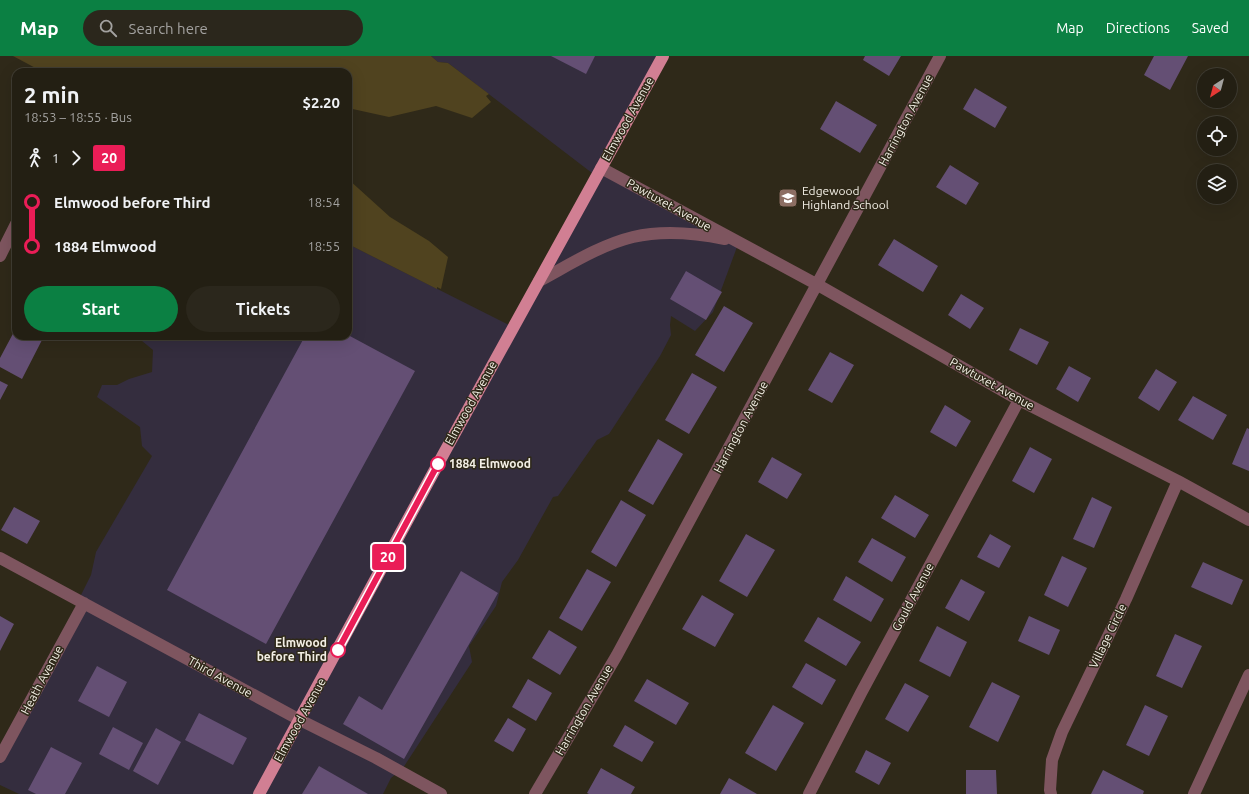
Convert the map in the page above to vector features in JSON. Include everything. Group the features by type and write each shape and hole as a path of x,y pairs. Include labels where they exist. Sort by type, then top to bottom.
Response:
{"main road":[{"name":"Elmwood Avenue","path":"260,794 416,503 663,56"}],"street":[{"name":"Harrington Avenue","path":"535,794 617,655 818,285 940,56"},
{"name":"Pawtuxet Avenue","path":"601,168 818,285 1019,400 1178,481 1249,520"},
{"path":"0,256 12,232"},
{"name":"Pawtuxet Avenue","path":"539,281 596,250 634,237 667,233 705,235 738,242"},
{"name":"Gould Avenue","path":"809,794 864,686 1019,400"},
{"name":"Village Circle","path":"1051,794 1052,760 1062,732 1126,599 1178,481"},
{"name":"Third Avenue","path":"0,558 300,720 376,758 441,794"},
{"name":"Heath Avenue","path":"0,757 84,603"},
{"path":"1194,794 1249,675"}],"shaded area":[{"path":"13,56 431,56 438,62 448,63 489,94 486,96 491,102 472,118 436,106 389,117 352,109 352,68 36,68"},
{"path":"431,56 662,56 601,165 737,247 713,312 695,331 671,316 671,335 660,356 609,434 597,440 558,496 553,497 518,560 502,582 496,606 469,646 472,662 403,768 391,778 383,794 19,794 0,785 0,752 77,609 79,599 91,575 96,552 152,456 142,446 140,427 97,397 102,385 117,385 129,379 152,372 153,350 141,340 352,340 352,246 511,326 592,173 448,63 438,62"},
{"path":"352,183 390,217 429,241 448,257 441,289 437,287 437,289 352,246"}],"building":[{"path":"551,56 595,56 586,74"},
{"path":"865,56 901,56 889,76 863,60"},
{"path":"1154,56 1188,56 1170,90 1144,75"},
{"path":"975,88 1007,107 995,128 963,109"},
{"path":"836,101 877,125 860,153 820,129"},
{"path":"950,165 979,183 966,205 936,187"},
{"path":"894,239 938,266 923,292 878,265"},
{"path":"686,271 722,292 706,320 670,299"},
{"path":"961,294 984,308 970,329 948,315"},
{"path":"724,306 753,323 724,372 695,355"},
{"path":"1020,328 1049,342 1037,365 1009,350"},
{"path":"12,336 12,340 42,340 22,379 0,367 0,358"},
{"path":"352,337 415,371 266,644 167,590 303,340 352,340"},
{"path":"830,352 854,365 832,403 808,390"},
{"path":"1069,366 1091,378 1078,402 1056,389"},
{"path":"1156,369 1177,382 1159,411 1138,398"},
{"path":"692,373 717,387 689,434 665,420"},
{"path":"0,381 8,385 0,400"},
{"path":"1193,396 1227,415 1213,440 1178,420"},
{"path":"945,405 971,421 956,447 930,432"},
{"path":"1247,428 1249,429 1249,471 1232,464"},
{"path":"658,439 683,454 653,505 628,491"},
{"path":"1030,447 1052,459 1034,493 1012,481"},
{"path":"772,457 802,474 787,499 758,482"},
{"path":"895,495 929,515 915,538 881,518"},
{"path":"1092,497 1112,507 1094,548 1073,539"},
{"path":"621,500 646,515 616,567 591,552"},
{"path":"14,507 40,521 27,544 1,530"},
{"path":"746,534 775,550 747,597 719,581"},
{"path":"990,534 1011,546 999,568 977,557"},
{"path":"872,538 906,557 892,582 858,562"},
{"path":"1062,556 1087,568 1068,607 1044,595"},
{"path":"1203,562 1243,580 1232,605 1191,587"},
{"path":"587,569 611,582 582,631 559,618"},
{"path":"461,571 498,593 404,759 343,724 359,696 382,710"},
{"path":"846,576 884,599 871,622 833,600"},
{"path":"961,579 985,592 969,621 945,608"},
{"path":"702,595 734,614 715,647 682,629"},
{"path":"0,616 14,624 0,651"},
{"path":"1029,616 1060,630 1049,655 1018,641"},
{"path":"818,617 861,642 846,666 804,641"},
{"path":"937,626 967,642 950,677 919,661"},
{"path":"549,630 577,647 560,675 532,658"},
{"path":"1175,634 1202,646 1182,688 1156,676"},
{"path":"806,663 836,680 822,705 792,687"},
{"path":"97,666 127,682 109,717 78,701"},
{"path":"528,679 552,693 536,721 512,707"},
{"path":"647,679 689,703 676,725 634,701"},
{"path":"992,682 1020,696 998,742 969,727"},
{"path":"905,683 929,696 908,732 885,719"},
{"path":"773,705 804,723 776,771 745,753"},
{"path":"1145,705 1168,716 1149,756 1126,745"},
{"path":"199,713 247,738 233,765 185,740"},
{"path":"508,718 526,729 513,752 494,741"},
{"path":"625,725 654,742 642,762 613,746"},
{"path":"113,727 143,743 129,770 99,754"},
{"path":"156,728 181,742 158,785 133,771"},
{"path":"51,747 82,763 65,794 36,794 28,790"},
{"path":"866,750 891,763 879,785 855,772"},
{"path":"319,766 368,794 302,794"},
{"path":"601,768 635,787 631,794 587,793"},
{"path":"966,770 996,770 997,794 966,794"},
{"path":"1103,770 1144,791 1143,794 1091,794"},
{"path":"729,778 757,794 720,794"}],"bus line":[{"name":"20","path":"338,650 438,464"}],"place":[{"name":"Edgewood Highland School","path":"788,198"},
{"name":"1884 Elmwood","path":"438,464"},
{"name":"Elmwood before Third","path":"338,650"}]}
